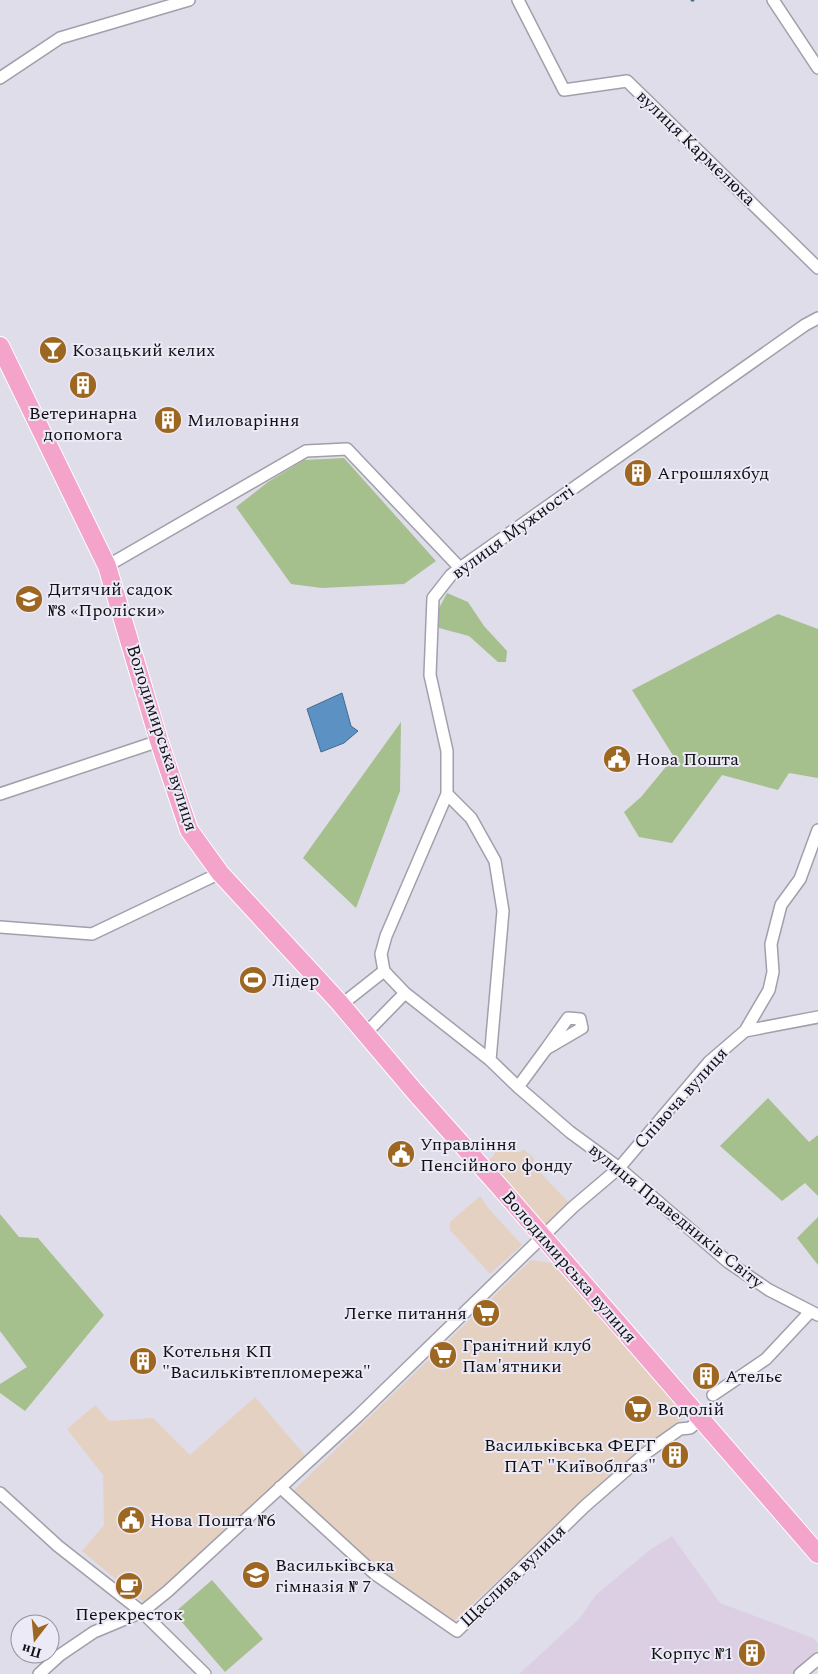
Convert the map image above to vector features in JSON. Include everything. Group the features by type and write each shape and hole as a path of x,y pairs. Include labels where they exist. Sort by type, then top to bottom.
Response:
{"main road":[{"name":"Володимирська вулиця","path":"2,353 107,566 159,740 189,830 220,873 341,1005 818,1554"}],"street":[{"path":"0,78 60,38 146,6 189,0"},
{"name":"вулиця Кармелюка","path":"518,0 564,90 627,81 818,268"},
{"path":"773,0 818,68"},
{"name":"вулиця Мужності","path":"384,971 381,954 386,936 447,794 447,752 430,675 433,598 451,575 460,568 805,325 818,318"},
{"path":"107,566 306,451 347,449 460,568"},
{"path":"0,794 159,740"},
{"path":"447,794 472,818 495,861 503,912 490,1060"},
{"path":"745,1031 768,990 773,972 771,944 781,905 800,879 818,830"},
{"path":"0,927 92,934 220,873"},
{"path":"341,1005 384,971"},
{"name":"вулиця Праведників Світу","path":"384,971 405,994 490,1060 570,1132 619,1168 728,1262 769,1290 814,1314"},
{"path":"366,1034 405,994"},
{"name":"Співоча вулиця","path":"542,1238 573,1207 619,1168 709,1062 745,1031 818,1017"},
{"path":"518,1087 546,1049"},
{"path":"39,1674 60,1655 94,1632 142,1612 168,1591 358,1416 542,1238"},
{"path":"713,1396 766,1359 814,1314"},
{"name":"Щаслива вулиця","path":"280,1487 375,1574 456,1631 585,1506 646,1453 680,1429 690,1428 701,1419"},
{"path":"0,1493 58,1546 142,1612 205,1674"},
{"path":"800,1674 818,1659"}],"shaded area":[{"path":"505,1141 519,1153 523,1149 534,1158 533,1165 573,1207 542,1237 482,1167"},
{"path":"480,1196 488,1208 522,1245 490,1274 450,1230 450,1222"},
{"path":"531,1260 552,1263 686,1416 575,1508 452,1623 380,1575 290,1494"},
{"path":"255,1397 309,1460 148,1606 82,1551 104,1525 103,1475 67,1429 95,1405 109,1421 153,1418 190,1455"},
{"path":"672,1536 720,1603 813,1638 818,1643 818,1659 800,1674 519,1674 580,1618 596,1595 651,1549"}],"green space":[{"path":"344,458 436,561 404,584 322,588 291,584 236,507 268,482 304,460"},
{"path":"447,593 468,602 484,626 507,651 506,662 498,662 469,636 439,628 436,614"},
{"path":"778,614 818,629 818,778 789,773 778,790 722,775 672,843 639,837 624,812 641,797 674,757 632,690"},
{"path":"401,722 400,791 356,908 303,858"},
{"path":"768,1098 809,1142 818,1135 818,1196 805,1183 782,1201 720,1146"},
{"path":"0,1214 19,1237 38,1238 104,1315 25,1411 0,1393 0,1384 27,1367 0,1331"},
{"path":"818,1217 818,1265 797,1238"},
{"path":"212,1580 263,1639 225,1672 174,1613"}],"water":[{"path":"342,693 351,726 358,731 344,743 321,752 307,709"}],"place":[{"name":"Козацький келих","path":"53,350"},
{"name":"Ветеринарна допомога","path":"83,385"},
{"name":"Миловаріння","path":"168,420"},
{"name":"Агрошляхбуд","path":"638,473"},
{"name":"Дитячий садок №8 «Проліски»","path":"29,599"},
{"name":"Нова Пошта","path":"617,759"},
{"name":"Лідер","path":"253,980"},
{"name":"Управління Пенсійного фонду","path":"401,1154"},
{"name":"Легке питання","path":"486,1313"},
{"name":"Гранітний клуб Пам'ятники","path":"443,1355"},
{"name":"Котельня КП \"Васильківтепломережа\"","path":"143,1361"},
{"name":"Ательє","path":"706,1376"},
{"name":"Водолій","path":"638,1409"},
{"name":"Васильківська ФЕГГ ПАТ \"Київоблгаз\"","path":"675,1455"},
{"name":"Нова Пошта №6","path":"131,1520"},
{"name":"Васильківська гімназія № 7","path":"256,1575"},
{"name":"Перекресток","path":"129,1586"},
{"name":"Корпус №1","path":"752,1653"}]}
